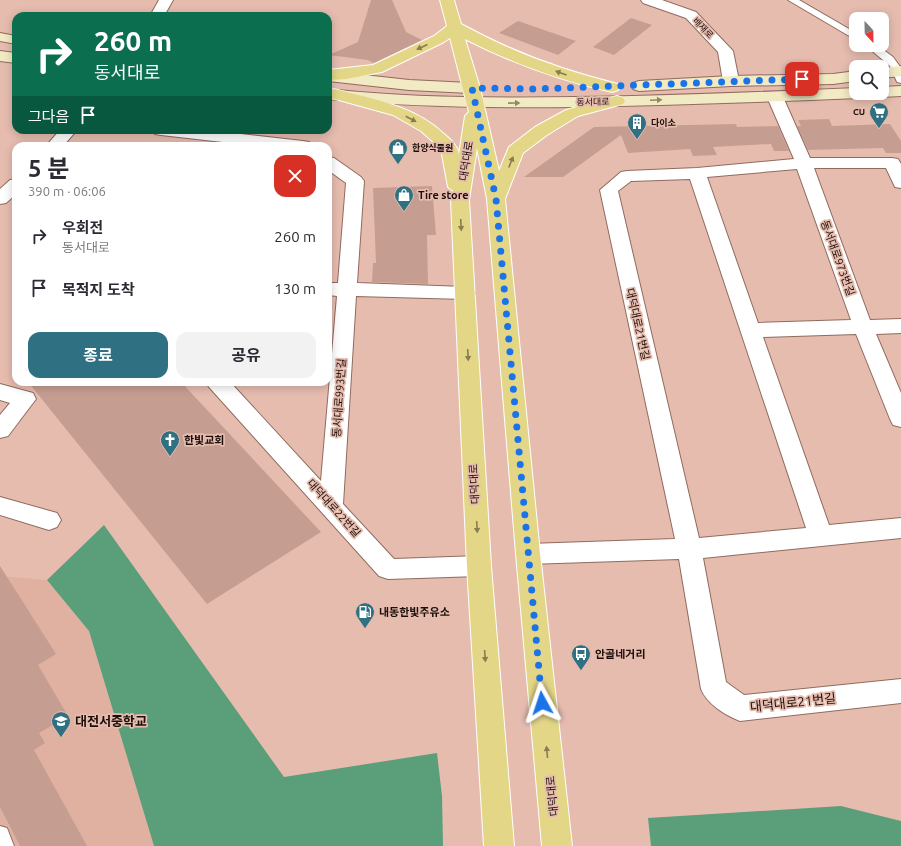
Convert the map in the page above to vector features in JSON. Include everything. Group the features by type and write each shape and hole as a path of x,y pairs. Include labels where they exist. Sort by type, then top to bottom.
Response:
{"main road":[{"path":"447,0 474,96"},
{"path":"332,76 377,69 439,39 455,27"},
{"path":"455,27 482,42 561,73 591,83 614,94"},
{"path":"332,94 399,112 426,127 449,148 460,200"},
{"path":"496,199 515,151 541,131 572,113 614,94"},
{"name":"대덕대로","path":"474,96 496,199 528,554 557,846"},
{"name":"대덕대로","path":"474,96 460,200 479,566 499,846"}],"street":[{"path":"159,12 166,0"},
{"name":"배재로","path":"648,0 691,15 725,51 731,81"},
{"path":"0,38 12,40"},
{"path":"0,56 12,58"},
{"path":"889,74 901,74"},
{"name":"동서대로","path":"332,76 409,85 474,96"},
{"name":"동서대로","path":"614,94 731,81 833,79 849,77"},
{"path":"889,92 901,91"},
{"name":"동서대로","path":"332,94 410,101 474,96 614,94 775,97 849,93"},
{"name":"동서대로973번길","path":"775,97 804,163 863,327 901,419"},
{"path":"58,142 65,134"},
{"path":"178,134 191,137 253,142"},
{"name":"대덕대로21번길","path":"901,183 892,163 804,163 627,176 609,190 689,549 714,689 740,708 901,691"},
{"name":"동서대로993번길","path":"331,505 337,290 355,181 332,165"},
{"path":"697,172 820,535"},
{"path":"0,199 12,188"},
{"path":"337,290 465,293"},
{"path":"750,330 901,326"},
{"name":"대덕대로22번길","path":"221,386 388,569 479,566"},
{"path":"0,392 26,399 0,430"},
{"path":"0,506 49,520"},
{"path":"528,554 689,549 901,528"}],"lane":[{"path":"793,0 849,33"},
{"path":"880,52 901,74"},
{"path":"0,835 5,846"}],"shaded area":[{"name":"대전서중학교","path":"0,576 47,580 89,631 154,846 0,846"}],"green space":[{"path":"104,525 284,777 437,753 442,796 443,846 154,846 89,631 47,580"},
{"path":"841,806 901,821 901,846 651,846 648,818"}],"building":[{"path":"371,0 392,0 406,32 422,40 374,63 368,60 332,55 332,54 358,42"},
{"path":"631,18 652,25 614,55 593,47"},
{"path":"518,21 576,41 558,55 499,33"},
{"path":"829,119 832,126 890,124 901,141 901,153 886,153 883,148 808,150 797,126 801,126 798,120"},
{"path":"736,124 737,127 778,126 789,151 774,151 771,144 713,147 717,155 693,156 690,149 628,153 621,135 563,177 524,177 594,127"},
{"path":"432,186 436,235 427,235 428,284 372,282 373,263 376,263 373,188"},
{"name":"한빛교회","path":"31,386 185,386 321,532 207,604"},
{"path":"0,566 56,654 38,665 68,716 39,733 45,743 34,750 87,846 20,846 0,807"}],"place":[{"name":"CU","path":"879,129"},
{"name":"다이소","path":"637,140"},
{"name":"한양식물원","path":"398,165"},
{"name":"Tire store","path":"404,212"},
{"name":"한빛교회","path":"170,457"},
{"name":"내동한빛주유소","path":"365,629"},
{"name":"안골네거리","path":"581,671"},
{"name":"대전서중학교","path":"61,738"}],"route":[{"path":"542,703 496,199 472,88 535,89 802,79"}]}
